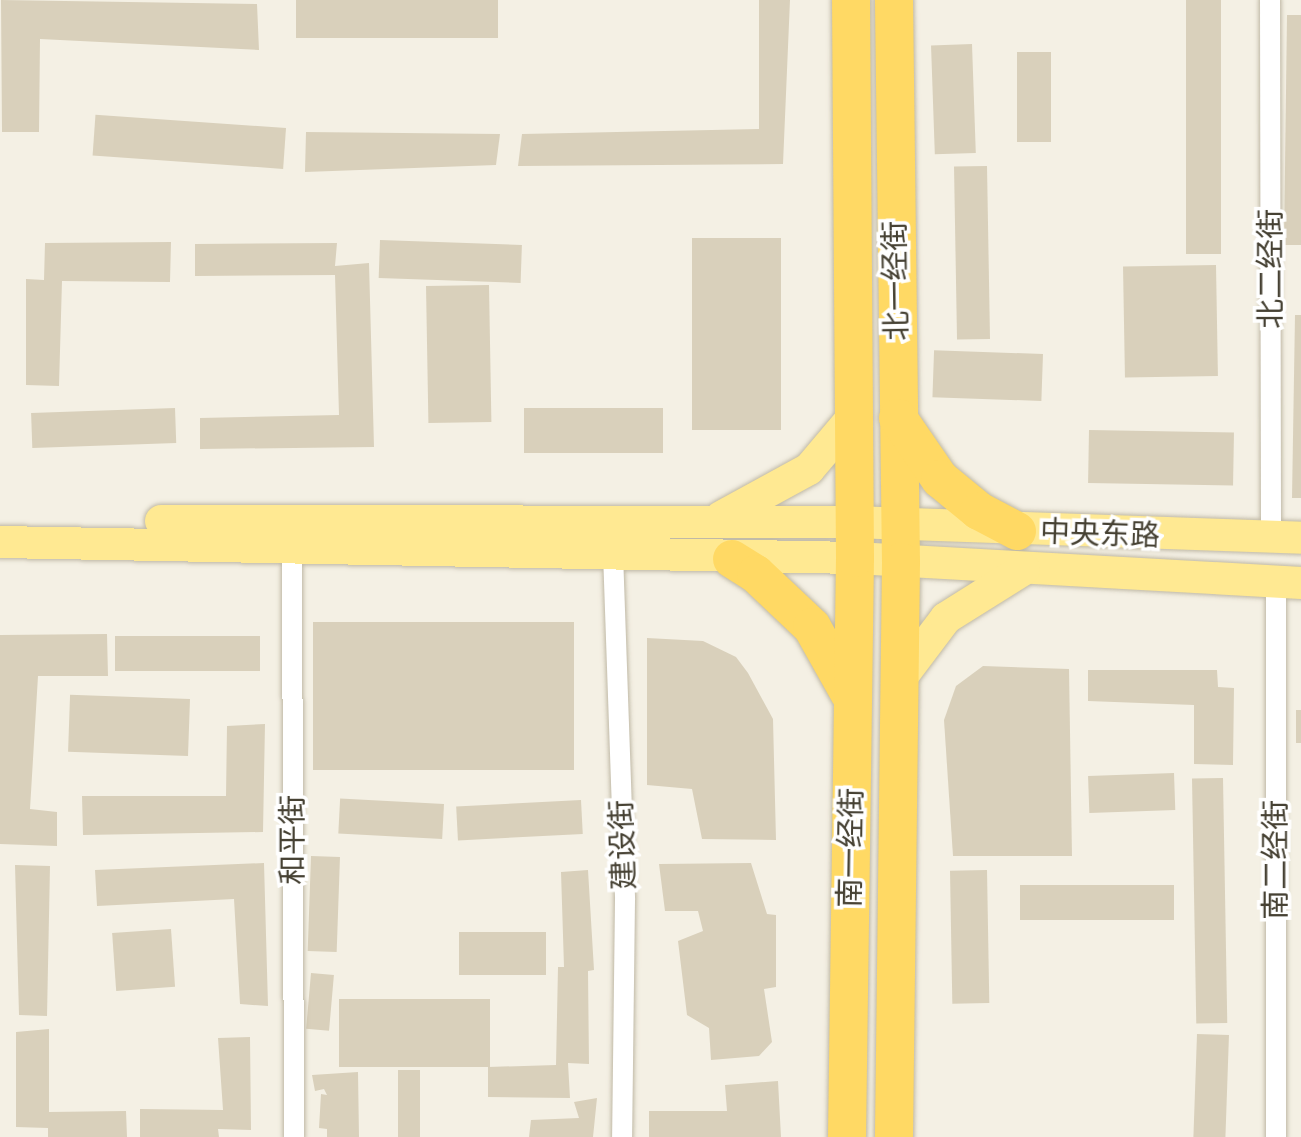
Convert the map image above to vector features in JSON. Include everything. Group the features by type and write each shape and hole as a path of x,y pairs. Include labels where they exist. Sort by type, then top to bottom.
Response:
{"highway":[{"name":"北一经街","path":"851,0 854,540"},
{"name":"北一经街","path":"894,0 900,545"},
{"path":"898,418 940,479 979,511 1017,531"},
{"name":"南一经街","path":"847,1137 854,540"},
{"name":"南一经街","path":"894,1137 900,545"},
{"path":"732,559 756,574 812,627 852,703"}],"main road":[{"path":"709,522 777,491 809,469 833,447 853,417"},
{"path":"0,521 709,522 900,545"},
{"name":"中央东路","path":"900,545 1017,531 1286,538"},
{"path":"0,542 292,544 732,559 854,540"},
{"name":"中央东路","path":"900,545 1025,569 1288,583"},
{"path":"900,679 946,618 1025,569"}],"street":[{"name":"北二经街","path":"1270,0 1286,538"},
{"name":"和平街","path":"292,544 294,1137"},
{"name":"建设街","path":"613,553 625,900 622,1137"},
{"name":"南二经街","path":"1276,1137 1288,583"}],"building":[{"path":"1,0 257,4 259,50 40,39 39,132 2,132"},
{"path":"296,0 498,0 498,38 296,38"},
{"path":"759,0 790,0 783,164 518,166 522,134 759,129"},
{"path":"1186,0 1221,0 1221,254 1186,254"},
{"path":"1287,15 1301,15 1301,245 1284,245"},
{"path":"972,44 976,153 935,154 931,45"},
{"path":"1017,52 1051,52 1051,142 1017,142"},
{"path":"95,115 286,128 283,169 93,156"},
{"path":"306,132 500,134 496,165 305,172"},
{"path":"987,166 990,339 957,340 954,167"},
{"path":"692,238 781,238 781,430 692,430"},
{"path":"380,240 522,245 521,283 379,278"},
{"path":"171,242 170,282 62,281 59,386 26,385 26,279 44,280 45,243"},
{"path":"337,243 335,266 369,263 374,447 200,449 200,418 339,415 335,275 195,276 195,244"},
{"path":"1216,265 1218,376 1125,378 1123,267"},
{"path":"489,285 491,422 428,423 426,286"},
{"path":"1295,315 1301,315 1301,498 1292,498"},
{"path":"934,350 1043,354 1041,401 932,397"},
{"path":"175,408 176,443 32,448 31,413"},
{"path":"524,408 663,408 663,453 524,453"},
{"path":"1089,430 1234,433 1233,486 1088,483"},
{"path":"313,622 574,622 574,770 313,770"},
{"path":"107,634 108,676 38,676 30,809 57,812 57,846 0,844 0,635"},
{"path":"115,636 260,636 260,671 115,671"},
{"path":"647,638 703,641 736,657 748,673 773,719 776,840 702,839 692,789 647,785"},
{"path":"983,666 1069,669 1072,856 953,856 944,720 956,686"},
{"path":"1088,670 1217,670 1218,687 1234,688 1233,765 1194,764 1194,705 1088,701"},
{"path":"70,695 190,699 188,756 68,752"},
{"path":"1296,710 1301,710 1301,743 1296,743"},
{"path":"265,724 263,832 83,835 82,796 226,796 227,726"},
{"path":"1174,773 1175,810 1089,813 1088,776"},
{"path":"1223,778 1227,1023 1196,1024 1192,779"},
{"path":"340,799 444,804 442,839 338,834"},
{"path":"581,800 583,834 458,840 456,807"},
{"path":"311,856 340,857 337,952 308,951"},
{"path":"264,863 268,1006 240,1004 234,899 97,906 95,870"},
{"path":"751,863 767,914 776,915 776,987 764,989 772,1042 759,1056 711,1060 709,1028 687,1015 678,941 703,931 698,911 665,911 659,864"},
{"path":"15,865 50,866 47,1016 19,1015"},
{"path":"588,870 594,970 588,971 589,1064 568,1063 570,1098 488,1097 488,1067 556,1065 558,967 564,967 561,872"},
{"path":"987,870 989,1003 952,1004 950,871"},
{"path":"1020,885 1174,885 1174,920 1020,920"},
{"path":"171,929 175,987 116,991 112,933"},
{"path":"459,932 546,932 546,975 459,975"},
{"path":"311,973 334,975 329,1031 306,1029"},
{"path":"339,999 490,999 490,1067 339,1067"},
{"path":"49,1029 49,1112 126,1111 127,1137 48,1137 48,1128 16,1127 16,1032"},
{"path":"1197,1034 1229,1035 1225,1137 1193,1137"},
{"path":"250,1037 251,1130 218,1129 219,1137 140,1137 140,1109 223,1110 218,1038"},
{"path":"398,1070 420,1070 420,1137 398,1137"},
{"path":"358,1072 359,1137 327,1137 327,1129 319,1128 321,1094 327,1095 324,1089 315,1091 312,1075"},
{"path":"778,1081 781,1137 649,1137 649,1111 727,1111 725,1085"},
{"path":"597,1098 593,1137 529,1137 531,1120 579,1118 574,1102"}]}
